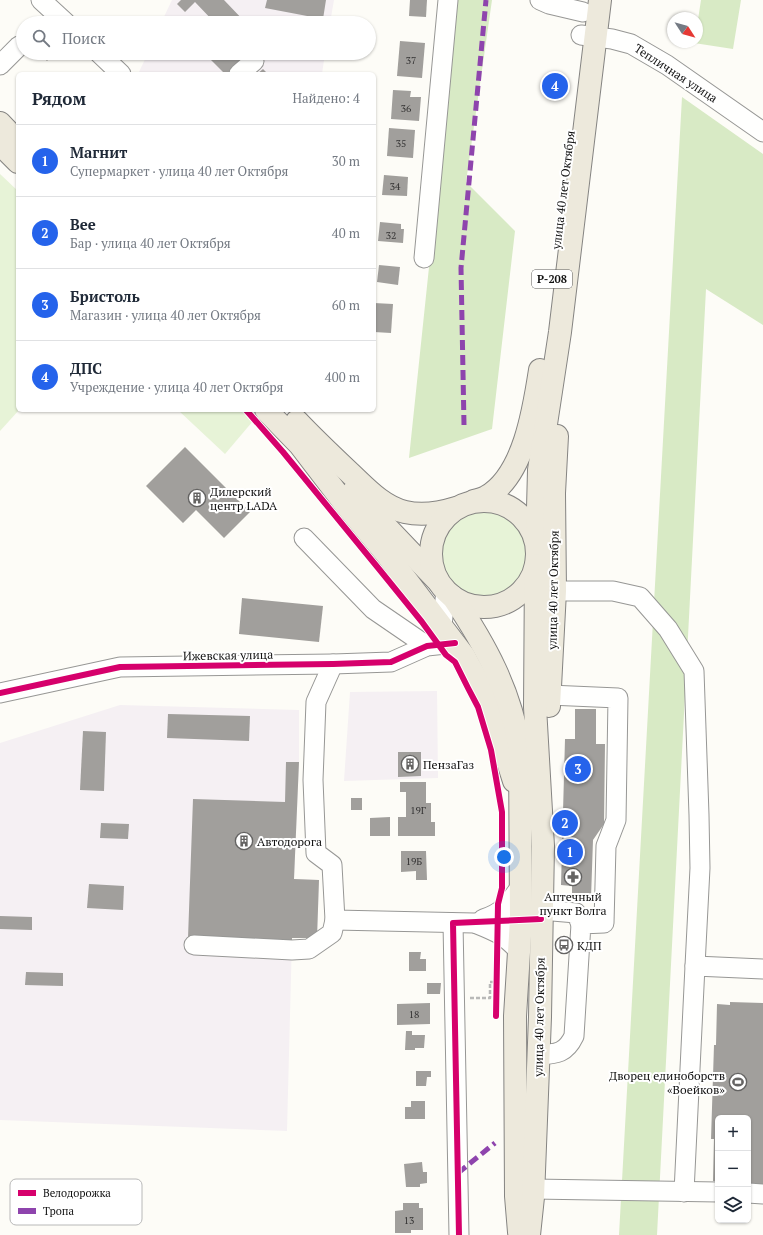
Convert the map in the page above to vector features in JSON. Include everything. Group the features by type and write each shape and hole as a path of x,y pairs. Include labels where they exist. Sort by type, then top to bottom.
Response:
{"main road":[{"name":"улица 40 лет Октября","path":"535,917 521,886 530,800 535,707 539,470 554,380 588,36 589,4"},
{"name":"улица 40 лет Октября","path":"529,1235 533,1189 539,1055 535,917 543,846 530,800 516,726 508,700 491,659 475,630 446,590 432,566 431,547 433,538 442,521 465,505 486,497 505,480 516,463 530,421 546,331 588,36"},
{"path":"10,134 16,155"},
{"name":"улица 40 лет Октября","path":"530,800 546,750 555,591 554,492 558,405 554,380"},
{"path":"268,412 300,445 354,493 446,590"},
{"name":"улица 40 лет Октября","path":"288,412 360,483 376,497 392,507 405,512 433,514 484,500 503,504 519,513 531,528 537,556 531,579 523,590 516,597 498,605 479,607 470,605 446,590"},
{"path":"300,445 345,504 442,625 464,656 486,697 530,800"},
{"path":"520,1235 516,1196 515,1016 519,951 535,917"}],"street":[{"path":"41,0 58,16"},
{"path":"424,258 448,0"},
{"path":"540,0 549,4 589,4"},
{"name":"Тепличная улица","path":"588,36 612,39 631,44 667,65 763,132"},
{"path":"0,65 16,49"},
{"path":"106,60 119,72"},
{"path":"241,72 254,60"},
{"path":"304,538 373,609 427,646 442,625 446,590"},
{"path":"555,591 613,591 640,597 668,629 694,671 700,848 684,1192"},
{"name":"Ижевская улица","path":"0,693 120,667 391,662 427,646 455,643"},
{"path":"194,945 292,950 309,949 332,933 335,920 332,865 316,853 313,780 316,702 332,664"},
{"path":"549,695 618,698 616,820 606,846 604,923 581,924"},
{"path":"474,922 498,913 509,902 521,886"},
{"path":"335,920 474,922 576,913 581,924 574,1036 567,1048 561,1052 539,1055"},
{"path":"453,922 459,1235"},
{"path":"474,922 508,939 519,951"},
{"path":"695,966 763,969"},
{"path":"533,1189 715,1192"},
{"path":"751,1193 763,1194"}],"path":[{"path":"497,976 497,1002"},
{"path":"455,999 490,998 490,982 497,982"}],"shaded area":[{"path":"172,0 334,0 331,16 164,16"},
{"path":"145,60 324,60 322,72 139,72"},
{"path":"437,691 438,778 344,781 350,692"},
{"path":"120,705 299,710 299,762 294,879 319,880 317,938 292,938 287,1131 0,1120 0,743"}],"green space":[{"path":"457,0 492,0 466,182 515,231 492,429 409,458"},
{"path":"701,0 741,0 733,49 703,44 703,12 699,12"},
{"path":"682,97 763,154 763,325 706,289 657,1235 619,1235"},
{"path":"0,174 16,189 17,412 0,431"},
{"path":"180,412 242,412 253,421 225,454"},
{"path":"484,508 501,511 516,521 526,536 529,553 526,570 516,585 501,595 484,598 467,595 452,585 442,570 439,553 442,536 452,521 467,511"}],"building":[{"path":"181,0 224,0 239,16 208,16 195,2 185,12 177,4"},
{"path":"267,0 326,0 323,16 307,16 265,8"},
{"path":"410,0 427,0 426,17 409,16"},
{"path":"400,41 425,43 422,78 397,76"},
{"path":"211,60 249,60 236,72 223,72"},
{"path":"393,90 411,91 410,97 421,97 419,121 391,119"},
{"path":"389,128 415,130 413,158 387,156"},
{"path":"384,175 408,177 407,196 382,195"},
{"path":"380,222 401,224 401,229 404,229 403,243 378,241"},
{"path":"379,265 400,267 398,285 377,282"},
{"path":"376,303 393,304 391,333 376,332"},
{"name":"Дилерский центр LADA","path":"185,447 250,512 224,538 196,510 183,523 146,486"},
{"path":"242,598 323,606 319,642 239,634"},
{"path":"575,709 596,709 596,744 605,744 604,824 593,840 591,898 572,898 572,886 561,885 565,739 575,739"},
{"path":"168,714 250,716 249,741 167,738"},
{"path":"83,731 106,732 104,791 80,790"},
{"name":"ПензаГаз","path":"398,752 421,752 421,776 398,777"},
{"name":"Автодорога","path":"286,762 299,762 294,879 319,880 317,938 292,938 292,942 188,938 193,799 285,802"},
{"path":"400,782 426,782 426,803 431,803 431,822 435,822 435,836 398,836 398,817 406,817 406,792 400,792"},
{"path":"351,798 362,798 362,810 351,810"},
{"path":"390,817 390,836 370,836 370,818"},
{"path":"101,823 129,824 128,839 100,838"},
{"path":"401,851 426,851 427,880 416,880 416,871 401,872"},
{"path":"89,884 124,886 123,910 87,908"},
{"path":"0,916 32,917 32,930 0,929"},
{"path":"409,952 421,952 420,959 426,959 426,971 409,971"},
{"path":"26,972 63,973 63,986 25,985"},
{"path":"427,983 441,983 440,994 427,994"},
{"name":"Дворец единоборств «Воейков»","path":"730,1002 763,1003 763,1185 751,1185 751,1115 715,1115 715,1181 713,1181 714,1139 711,1139 717,1004 730,1005"},
{"path":"430,1003 430,1024 397,1025 397,1004"},
{"path":"406,1031 412,1031 412,1035 425,1035 424,1048 405,1050"},
{"path":"416,1071 431,1071 431,1077 427,1077 426,1086 416,1086"},
{"path":"411,1101 425,1101 425,1119 405,1119 405,1107 411,1107"},
{"path":"422,1162 423,1172 427,1172 427,1183 420,1184 420,1187 406,1187 404,1164"},
{"path":"403,1203 419,1203 419,1208 423,1208 423,1230 411,1230 411,1233 395,1233 395,1211 403,1210"}],"marked path":[{"path":"464,425 461,268 486,0"},
{"path":"458,1173 495,1143"}],"cycle path":[{"path":"248,412 283,452 379,569 422,622 446,655 455,662 478,707 491,750 502,812 502,888 498,904 496,1016"},
{"path":"0,693 120,667 391,662 427,646 455,643"},
{"path":"459,1235 453,923 541,919"}],"place":[{"name":"ДПС","path":"555,86"},
{"name":"Дилерский центр LADA","path":"197,498"},
{"name":"ПензаГаз","path":"410,764"},
{"name":"Бристоль","path":"578,769"},
{"name":"Bee","path":"565,823"},
{"name":"Автодорога","path":"244,841"},
{"name":"Магнит","path":"570,852"},
{"name":"Аптечный пункт Волга","path":"573,877"},
{"name":"КДП","path":"564,945"},
{"name":"Дворец единоборств «Воейков»","path":"738,1082"}]}
